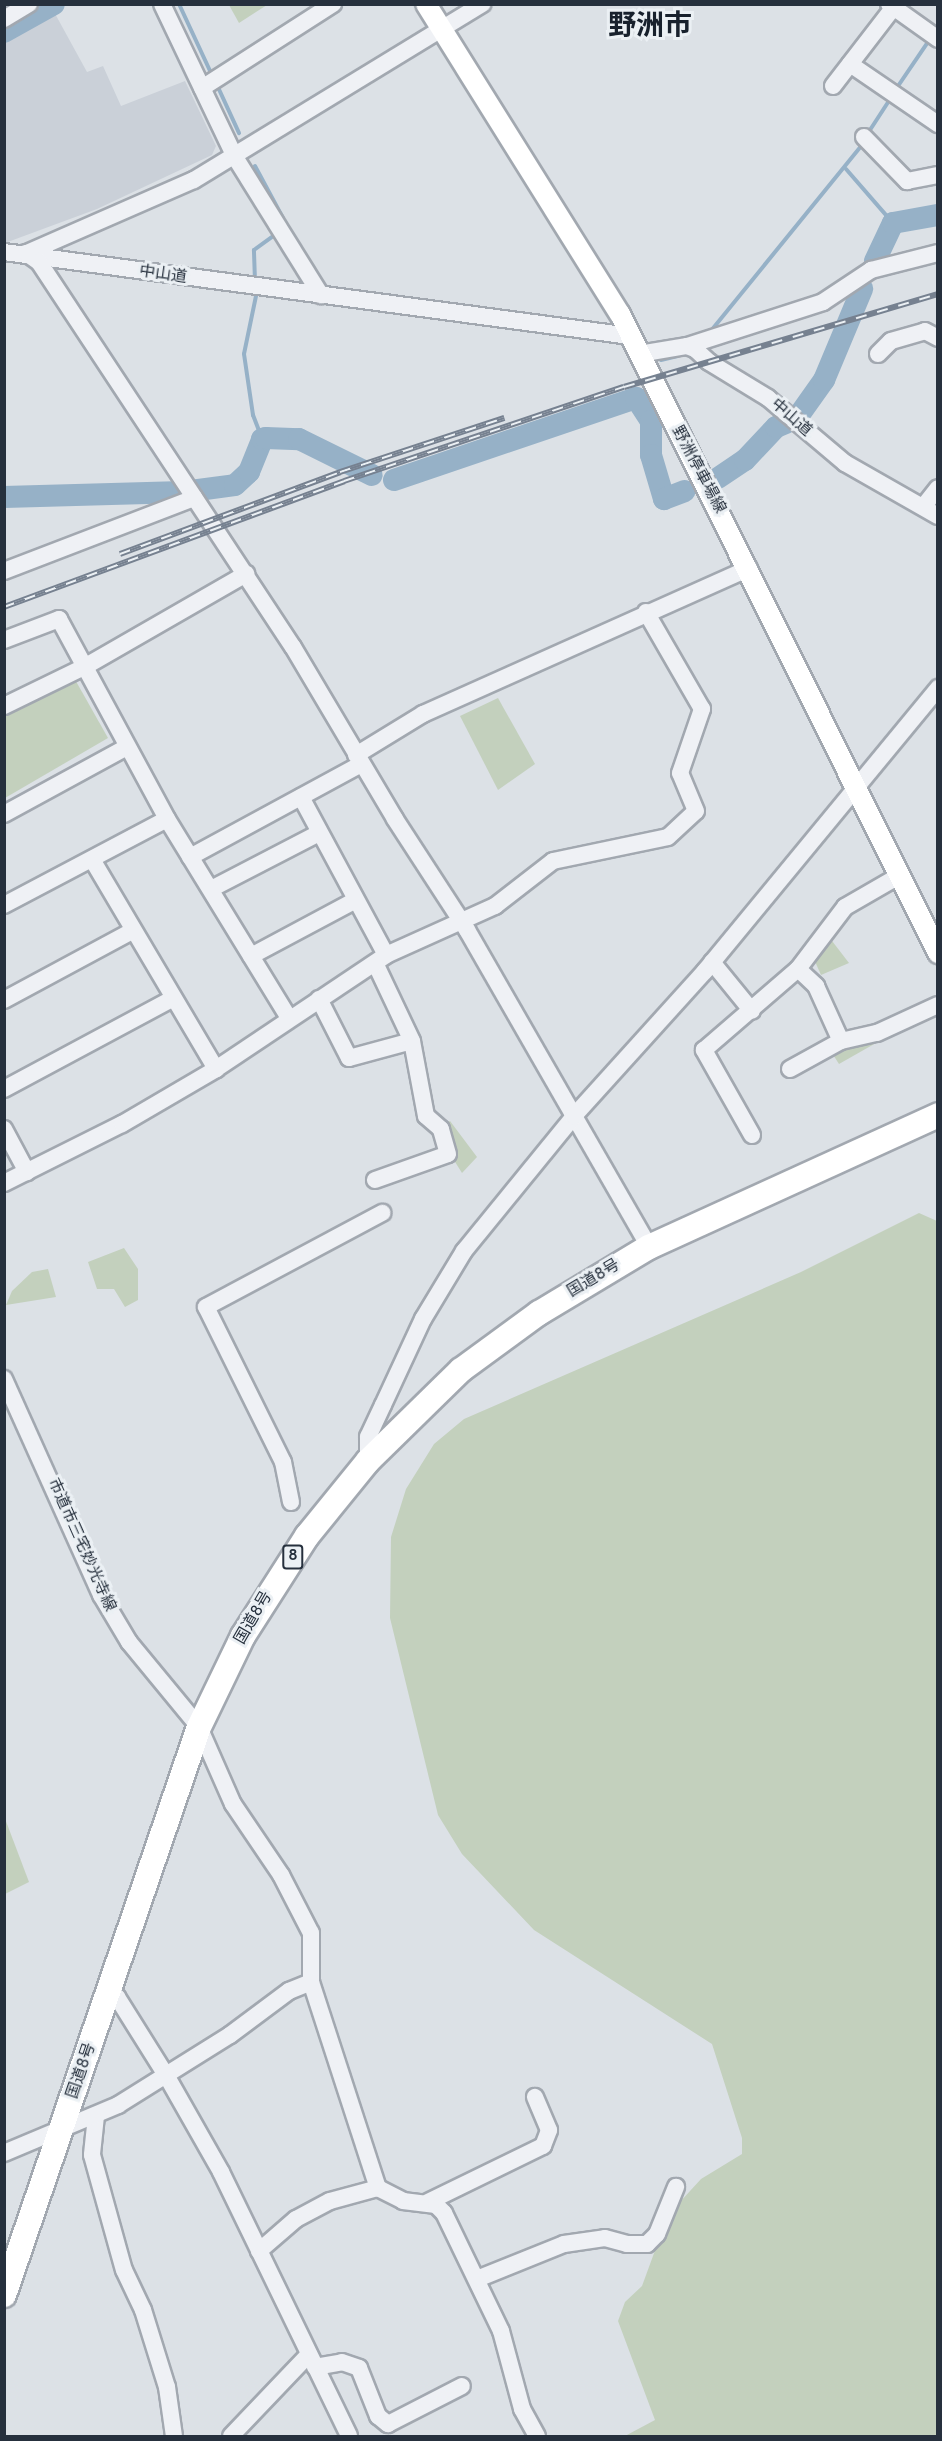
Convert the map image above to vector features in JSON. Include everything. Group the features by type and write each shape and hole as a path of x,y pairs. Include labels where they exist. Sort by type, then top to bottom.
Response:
{"highway":[{"name":"国道8号","path":"4,2295 199,1727 273,1585 368,1461 461,1370 498,1341 649,1247 938,1115"}],"main road":[{"name":"野洲停車場線","path":"426,4 441,32 592,266 749,568 897,877 935,941"}],"street":[{"path":"9,12 29,4"},
{"path":"162,4 211,82 235,158 321,295"},
{"path":"211,82 333,4"},
{"path":"4,263 194,180 235,158 441,32 482,4"},
{"path":"833,86 891,6 938,39"},
{"path":"850,64 938,124"},
{"path":"864,137 907,181 938,175"},
{"name":"中山道","path":"4,252 26,253 630,336"},
{"path":"26,253 39,262 246,574 358,759 460,920 649,1247"},
{"path":"639,354 687,346 823,302 871,270 938,253"},
{"path":"878,354 891,341 925,331 938,338"},
{"name":"中山道","path":"687,346 752,386 845,463 938,516"},
{"path":"923,507 938,488"},
{"path":"4,571 194,498"},
{"path":"190,857 301,797 423,714 646,612 749,568"},
{"path":"4,706 86,666 246,574"},
{"path":"4,1183 123,1124 216,1069 289,1018 381,960 460,920 495,906 553,861 668,837 696,811 680,773 702,709 646,612"},
{"path":"4,640 59,619 167,819 289,1018"},
{"path":"368,1461 368,1437 446,1277 574,1116 712,962 938,688"},
{"path":"4,814 127,747"},
{"path":"301,797 381,960 412,1041 426,1116 441,1129 448,1154 375,1180"},
{"path":"4,904 93,861 167,819"},
{"path":"211,889 319,833"},
{"path":"93,861 172,999 216,1069"},
{"path":"752,1135 704,1050 798,969 845,907 897,877"},
{"path":"251,956 354,902"},
{"path":"4,1000 132,931"},
{"path":"712,962 752,1011"},
{"path":"798,969 816,986 841,1041"},
{"path":"4,1089 172,999"},
{"path":"319,999 349,1058 412,1041"},
{"path":"789,1069 841,1041 877,1033 938,1005"},
{"path":"4,1129 27,1172"},
{"path":"291,1502 283,1462 206,1307 382,1213"},
{"name":"市道市三宅妙光寺線","path":"4,1379 101,1595 129,1642 199,1727 233,1804 281,1875 311,1933 311,1982 378,2188"},
{"path":"4,2153 62,2127 96,2116 230,2035 289,1991 311,1982"},
{"path":"109,1994 117,1998 166,2075 221,2172 349,2436"},
{"path":"259,2251 296,2219 330,2200 378,2188 403,2201 428,2202 543,2146 549,2130 535,2097"},
{"path":"96,2116 92,2155 124,2270 143,2310 167,2387 174,2436"},
{"path":"477,2279 564,2244 605,2238 627,2244 646,2244 657,2234 676,2187"},
{"path":"428,2202 444,2213 477,2279 501,2331 519,2400 537,2436"},
{"path":"231,2436 312,2360 342,2362 359,2368 378,2416 388,2424 462,2386"}],"shaded area":[{"path":"53,10 87,72 103,66 121,106 185,81 216,146 212,155 97,209 5,243 5,34"}],"green space":[{"path":"267,4 239,23 229,5"},
{"path":"73,676 108,738 5,798 4,716"},
{"path":"498,698 535,764 498,790 460,716"},
{"path":"829,937 849,963 821,975 813,957"},
{"path":"883,1039 839,1064 830,1050"},
{"path":"450,1121 477,1157 462,1173 452,1157 443,1125"},
{"path":"919,1213 937,1221 937,2436 625,2436 655,2420 618,2321 625,2302 642,2286 668,2215 701,2179 742,2154 742,2138 712,2044 534,1930 462,1854 438,1815 390,1618 391,1537 406,1489 434,1444 464,1419 801,1272"},
{"path":"124,1248 138,1269 138,1300 125,1307 114,1289 97,1289 88,1262"},
{"path":"48,1269 56,1297 6,1305 12,1291 32,1272"},
{"path":"4,1816 29,1882 5,1894 4,1894"}],"waterway":[{"path":"4,32 54,4"},
{"path":"179,4 212,75"},
{"path":"896,89 928,42"},
{"path":"217,85 239,133"},
{"path":"870,130 890,99"},
{"path":"710,332 862,145"},
{"path":"255,166 283,218"},
{"path":"846,169 893,223"},
{"path":"875,261 893,223 938,215"},
{"path":"255,281 254,250 276,234"},
{"path":"797,418 824,380 862,289"},
{"path":"256,296 244,354 253,415 262,439"},
{"path":"661,360 678,356"},
{"path":"636,398 638,392"},
{"path":"394,480 636,398 651,421 651,455 664,499 685,491"},
{"path":"718,478 745,460 776,427 786,423"},
{"path":"4,497 183,492 235,485 249,472 262,439 266,438 299,439 372,475"}],"railway":[{"path":"4,607 344,481 624,387 938,294"},
{"path":"120,554 340,472 504,418"}],"district":[{"name":"野洲市","path":"650,27"}]}
